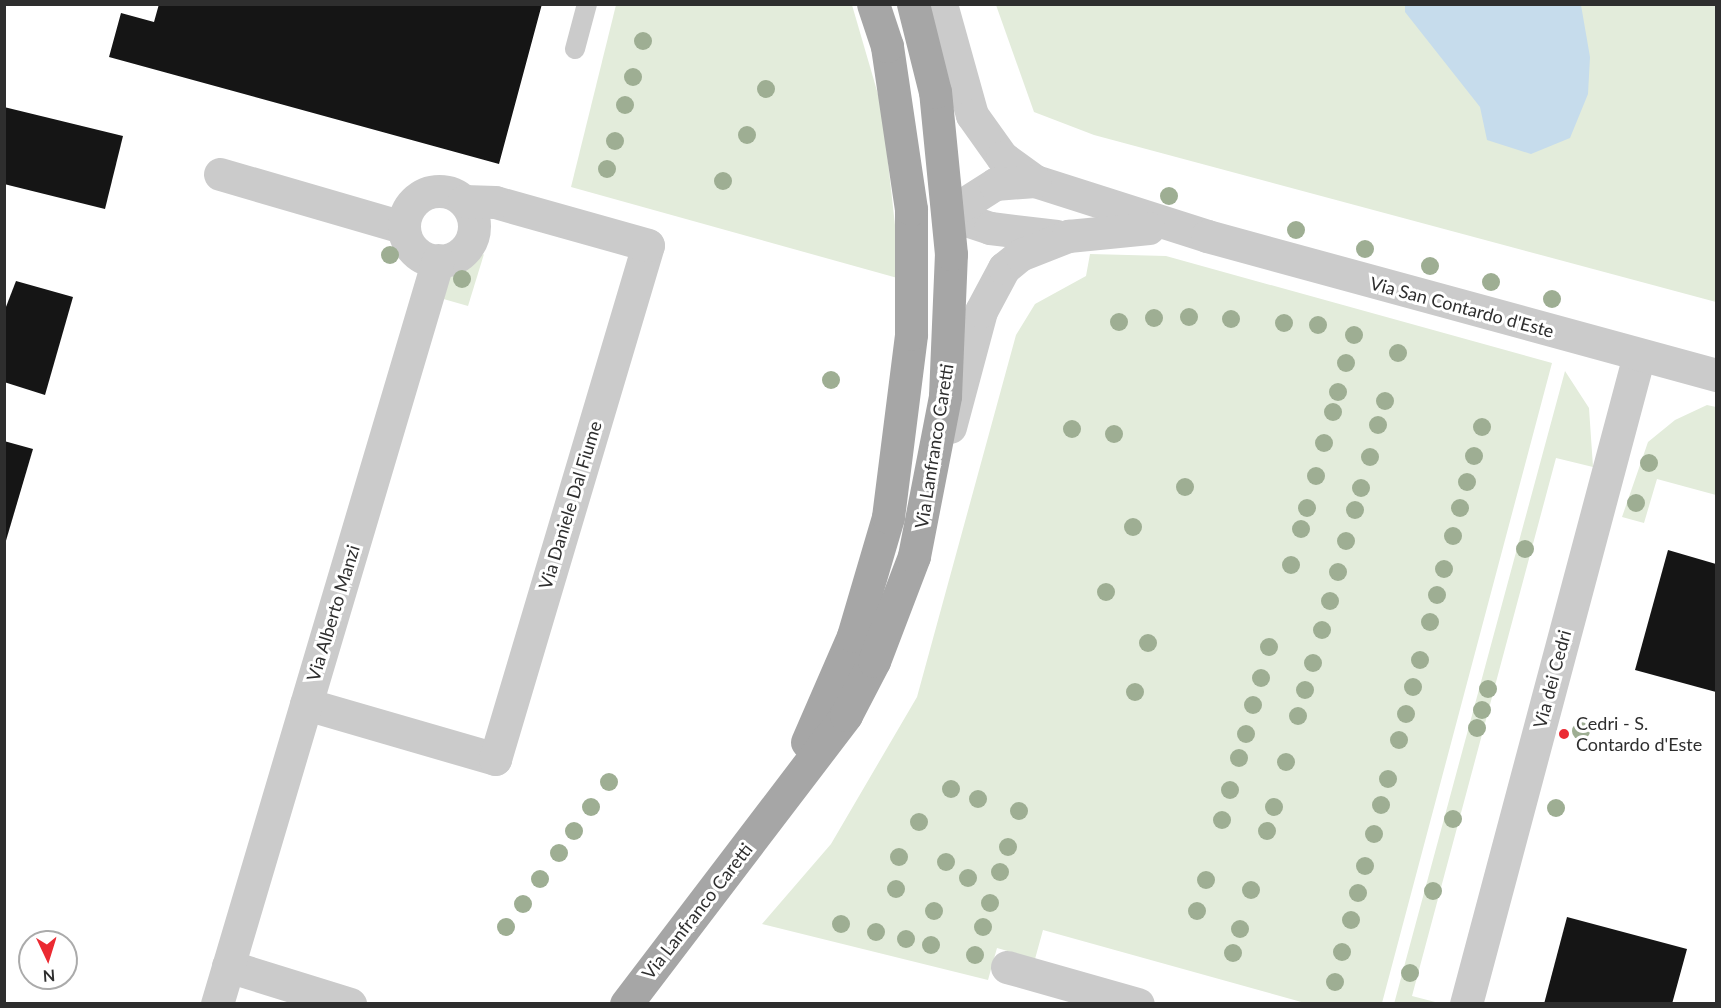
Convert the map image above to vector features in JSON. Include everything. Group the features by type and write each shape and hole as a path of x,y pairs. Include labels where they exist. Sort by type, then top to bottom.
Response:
{"main road":[{"name":"Via Lanfranco Caretti","path":"769,819 853,636 888,517 911,334 911,216 896,95 873,4"},
{"name":"Via Lanfranco Caretti","path":"626,1004 846,715 869,670 914,556 928,502 950,340 948,214 934,92 913,4"},
{"path":"911,216 948,214"}],"street":[{"name":"Via San Contardo d'Este","path":"941,4 972,115 1002,157 1035,181 1208,236 1716,375"},
{"path":"220,174 404,227"},
{"name":"Via San Contardo d'Este","path":"948,214 995,184 1035,181"},
{"path":"450,192 464,201 473,214 472,238 457,256 438,261 419,255 404,227 407,209 421,195 450,192"},
{"name":"Via Daniele Dal Fiume","path":"306,704 495,759 648,245 495,202 464,201"},
{"name":"Via San Contardo d'Este","path":"948,214 990,228 1068,236 1139,227 1208,236"},
{"name":"Via San Contardo d'Este","path":"928,502 994,283 1020,255 1068,236"},
{"name":"Via Alberto Manzi","path":"217,1004 438,261"},
{"name":"Via dei Cedri","path":"1466,1004 1639,355"},
{"path":"228,966 350,1004"},
{"path":"1007,967 1138,1004"}],"lane":[{"path":"575,49 587,4"}],"green space":[{"path":"616,5 852,5 882,108 901,279 571,187"},
{"path":"996,5 1716,5 1716,302 1094,135 1034,112"},
{"path":"484,254 468,306 440,298 448,277"},
{"path":"1090,254 1166,256 1552,363 1382,1003 1305,1003 1043,930 1035,959 997,948 988,980 762,924 831,844 917,697 1016,335 1035,304 1086,276"},
{"path":"1565,371 1589,408 1593,467 1556,458 1412,996 1439,1003 1394,1004"},
{"path":"1707,405 1716,407 1716,495 1657,479 1644,523 1622,517 1648,442 1675,420"}],"water":[{"path":"1405,5 1581,5 1590,57 1588,94 1570,138 1531,154 1487,140 1480,107 1405,12"}],"building":[{"path":"159,4 542,4 499,164 109,57 121,13 154,22"},
{"path":"4,107 123,136 105,209 4,184"},
{"path":"16,281 73,297 45,395 4,382 4,312"},
{"path":"4,441 33,449 5,544 4,544"},
{"path":"1668,550 1716,564 1716,692 1635,670"},
{"path":"1567,917 1687,949 1672,1004 1544,1004"}],"place":[{"name":"Cedri - S. Contardo d'Este","path":"1564,734"}]}
